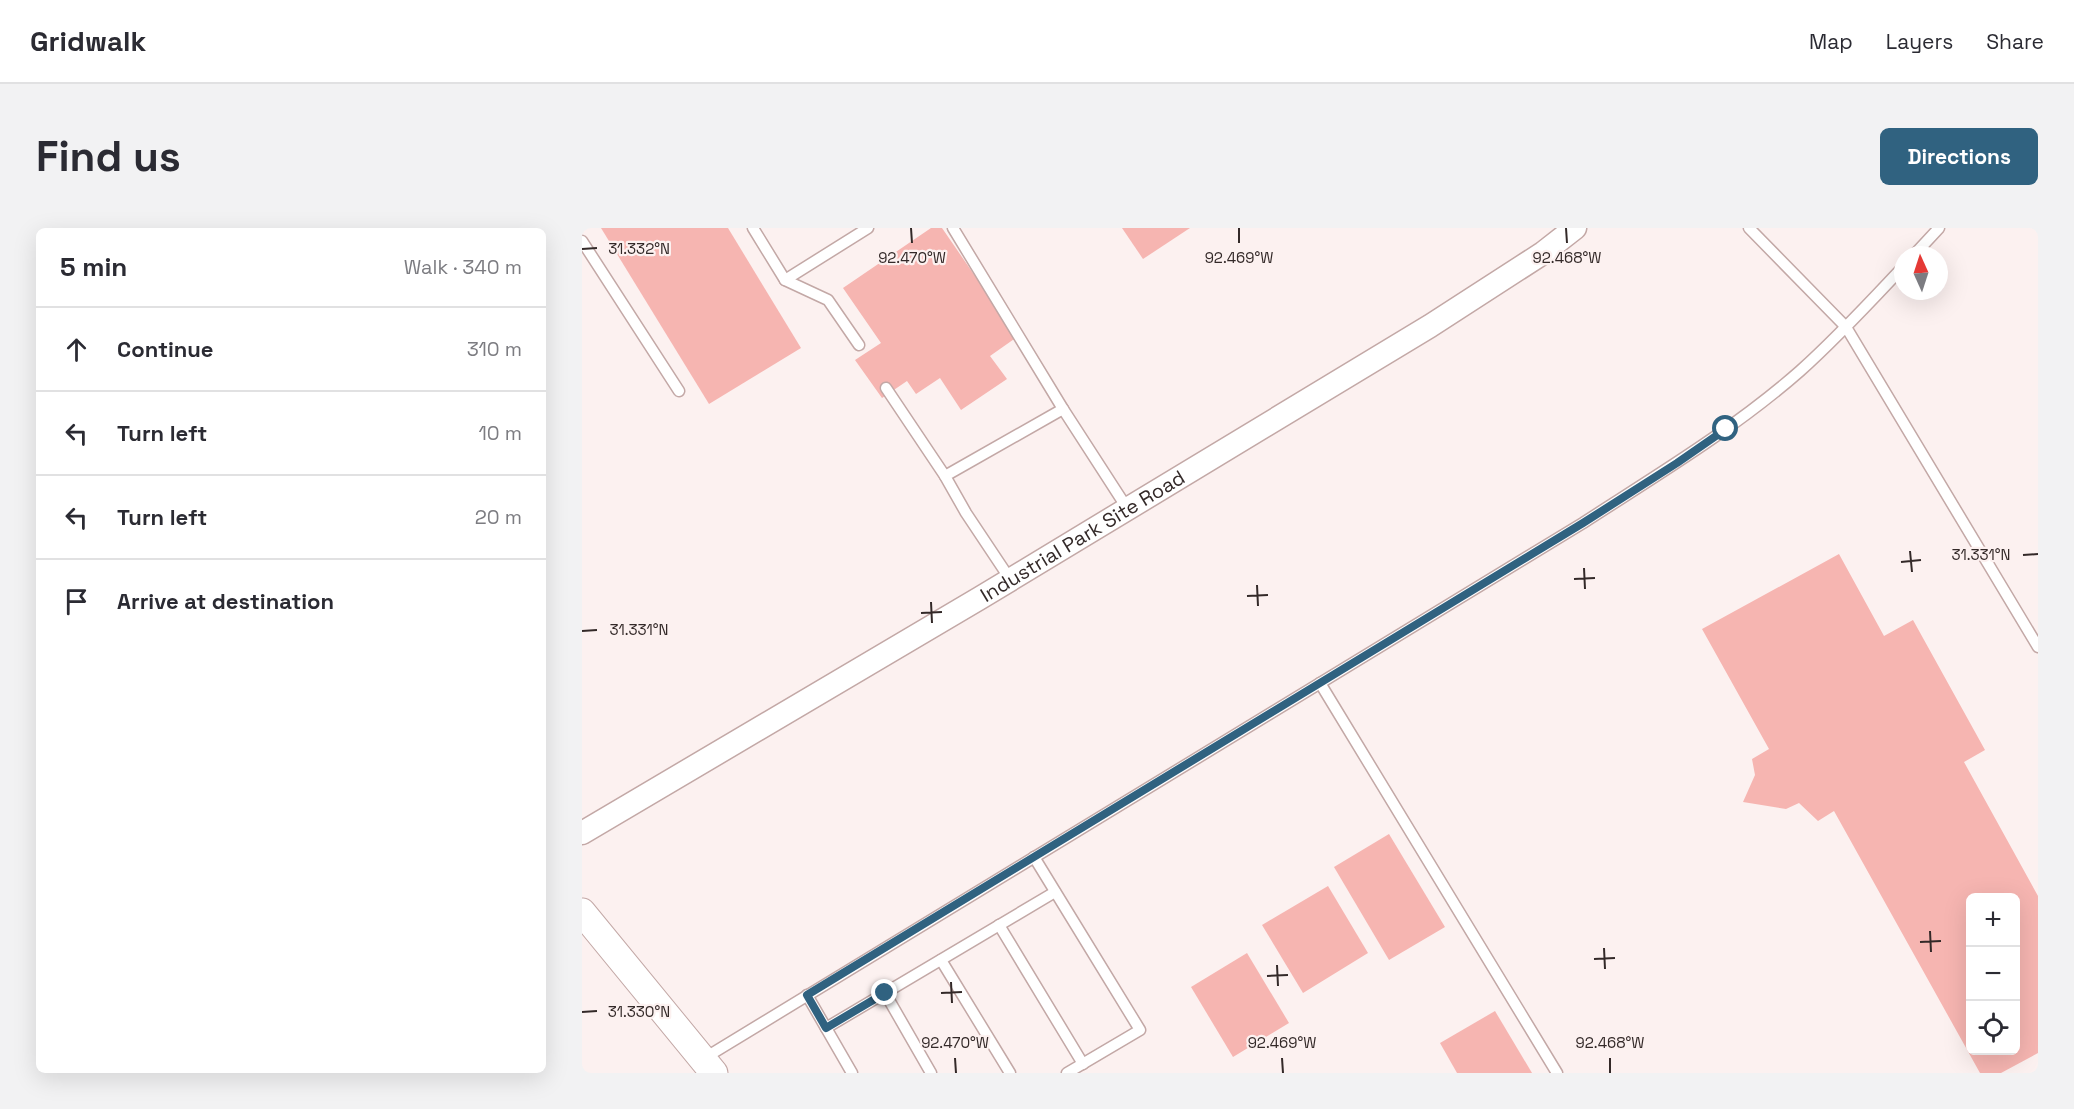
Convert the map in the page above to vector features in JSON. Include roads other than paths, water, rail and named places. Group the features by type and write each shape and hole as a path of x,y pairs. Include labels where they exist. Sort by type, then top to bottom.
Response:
{"street":[{"name":"Industrial Park Site Road","path":"582,833 1430,327 1543,253 1575,228"},
{"path":"582,912 708,1066"}],"lane":[{"path":"753,228 785,280 828,300 859,345"},
{"path":"785,280 868,228"},
{"path":"953,228 1127,508"},
{"path":"1749,228 1846,327 2038,647"},
{"path":"1922,246 1939,228"},
{"path":"582,241 679,391"},
{"path":"708,1066 807,995 1677,463 1726,429 1799,372 1894,276"},
{"path":"886,388 1010,579"},
{"path":"945,476 1064,409"},
{"path":"1320,683 1557,1073"},
{"path":"1034,857 1140,1030 1067,1073"},
{"path":"826,1028 1055,892"},
{"path":"999,926 1083,1064"},
{"path":"941,960 1010,1073"},
{"path":"885,993 931,1073"},
{"path":"807,995 852,1073"}]}
